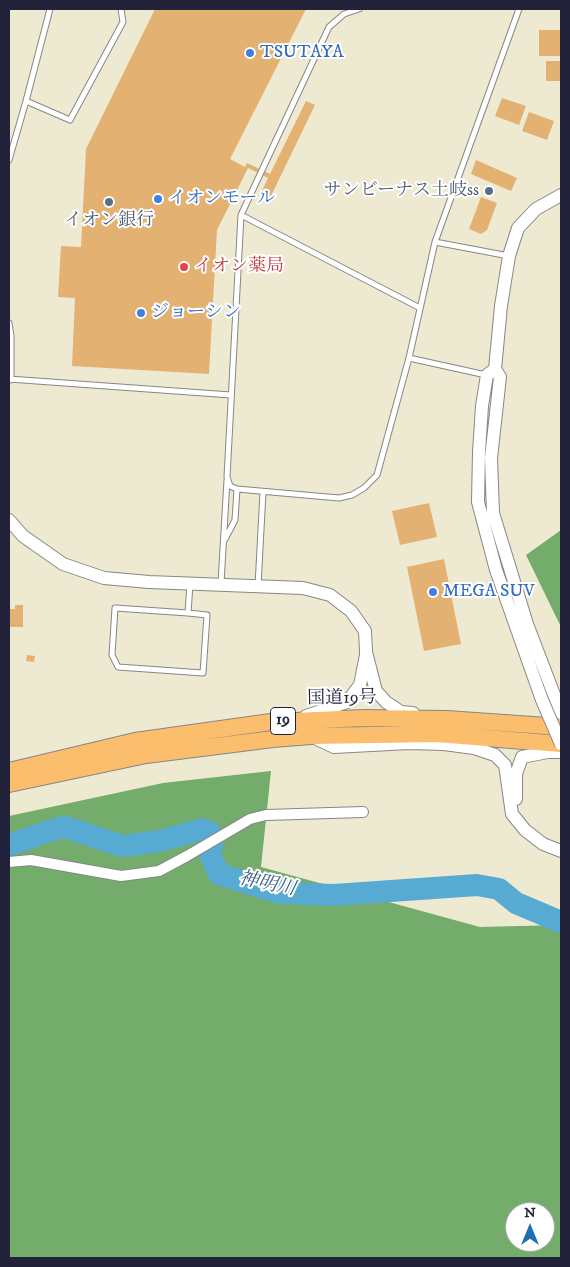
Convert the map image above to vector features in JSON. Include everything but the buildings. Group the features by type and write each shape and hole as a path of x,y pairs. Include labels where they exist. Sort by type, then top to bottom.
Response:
{"highway":[{"name":"国道19号","path":"9,771 135,741 289,720 447,719 561,727"},
{"name":"国道19号","path":"9,784 146,755 311,736 438,734 561,744"}],"street":[{"path":"561,195 536,210 518,228 509,256 479,452 478,502 496,570 547,696 561,744"},
{"path":"9,520 23,536 63,564 104,578 149,582 303,588 330,596 351,610 365,631 366,652 376,691 386,702 401,712 525,718 537,724"},
{"path":"289,720 318,713 347,702 360,685 366,652"},
{"path":"547,696 561,713"},
{"path":"311,736 334,747 410,743 444,744 474,748 495,755 505,765 512,814 525,830 543,844 561,851"},
{"path":"561,752 548,752 522,758 516,774 516,802 522,816 534,830 561,843"},
{"path":"9,862 31,860 121,876 159,871 250,818 266,815 363,812"}],"lane":[{"path":"9,160 50,9"},
{"path":"26,101 70,120 123,22 121,9"},
{"path":"222,584 241,215 329,27 344,14 359,9"},
{"path":"227,477 230,486 237,489 339,498 352,495 364,488 377,475 410,358 435,242 519,9"},
{"path":"241,215 420,308"},
{"path":"435,242 509,256"},
{"path":"9,323 10,379 231,396"},
{"path":"410,358 491,372"},
{"path":"224,541 235,520 237,489"},
{"path":"258,586 263,492"},
{"path":"188,613 190,583"},
{"path":"115,608 188,613 206,614 203,673 118,667 112,655 115,608"}],"green space":[{"path":"561,530 561,627 526,555"},
{"path":"271,771 261,867 480,927 561,925 561,1258 9,1258 9,816 163,783"}],"waterway":[{"name":"神明川","path":"9,845 65,827 122,846 160,841 203,829 211,833 213,841 210,854 219,874 266,889 282,893 334,895 477,885 499,889 516,903 561,922"}],"place":[{"name":"TSUTAYA","path":"250,53"},
{"name":"サンビーナス土岐ss","path":"489,191"},
{"name":"イオンモール","path":"158,199"},
{"name":"イオン銀行","path":"109,202"},
{"name":"イオン薬局","path":"184,267"},
{"name":"ジョーシン","path":"141,313"},
{"name":"MEGA SUV","path":"433,592"}]}
